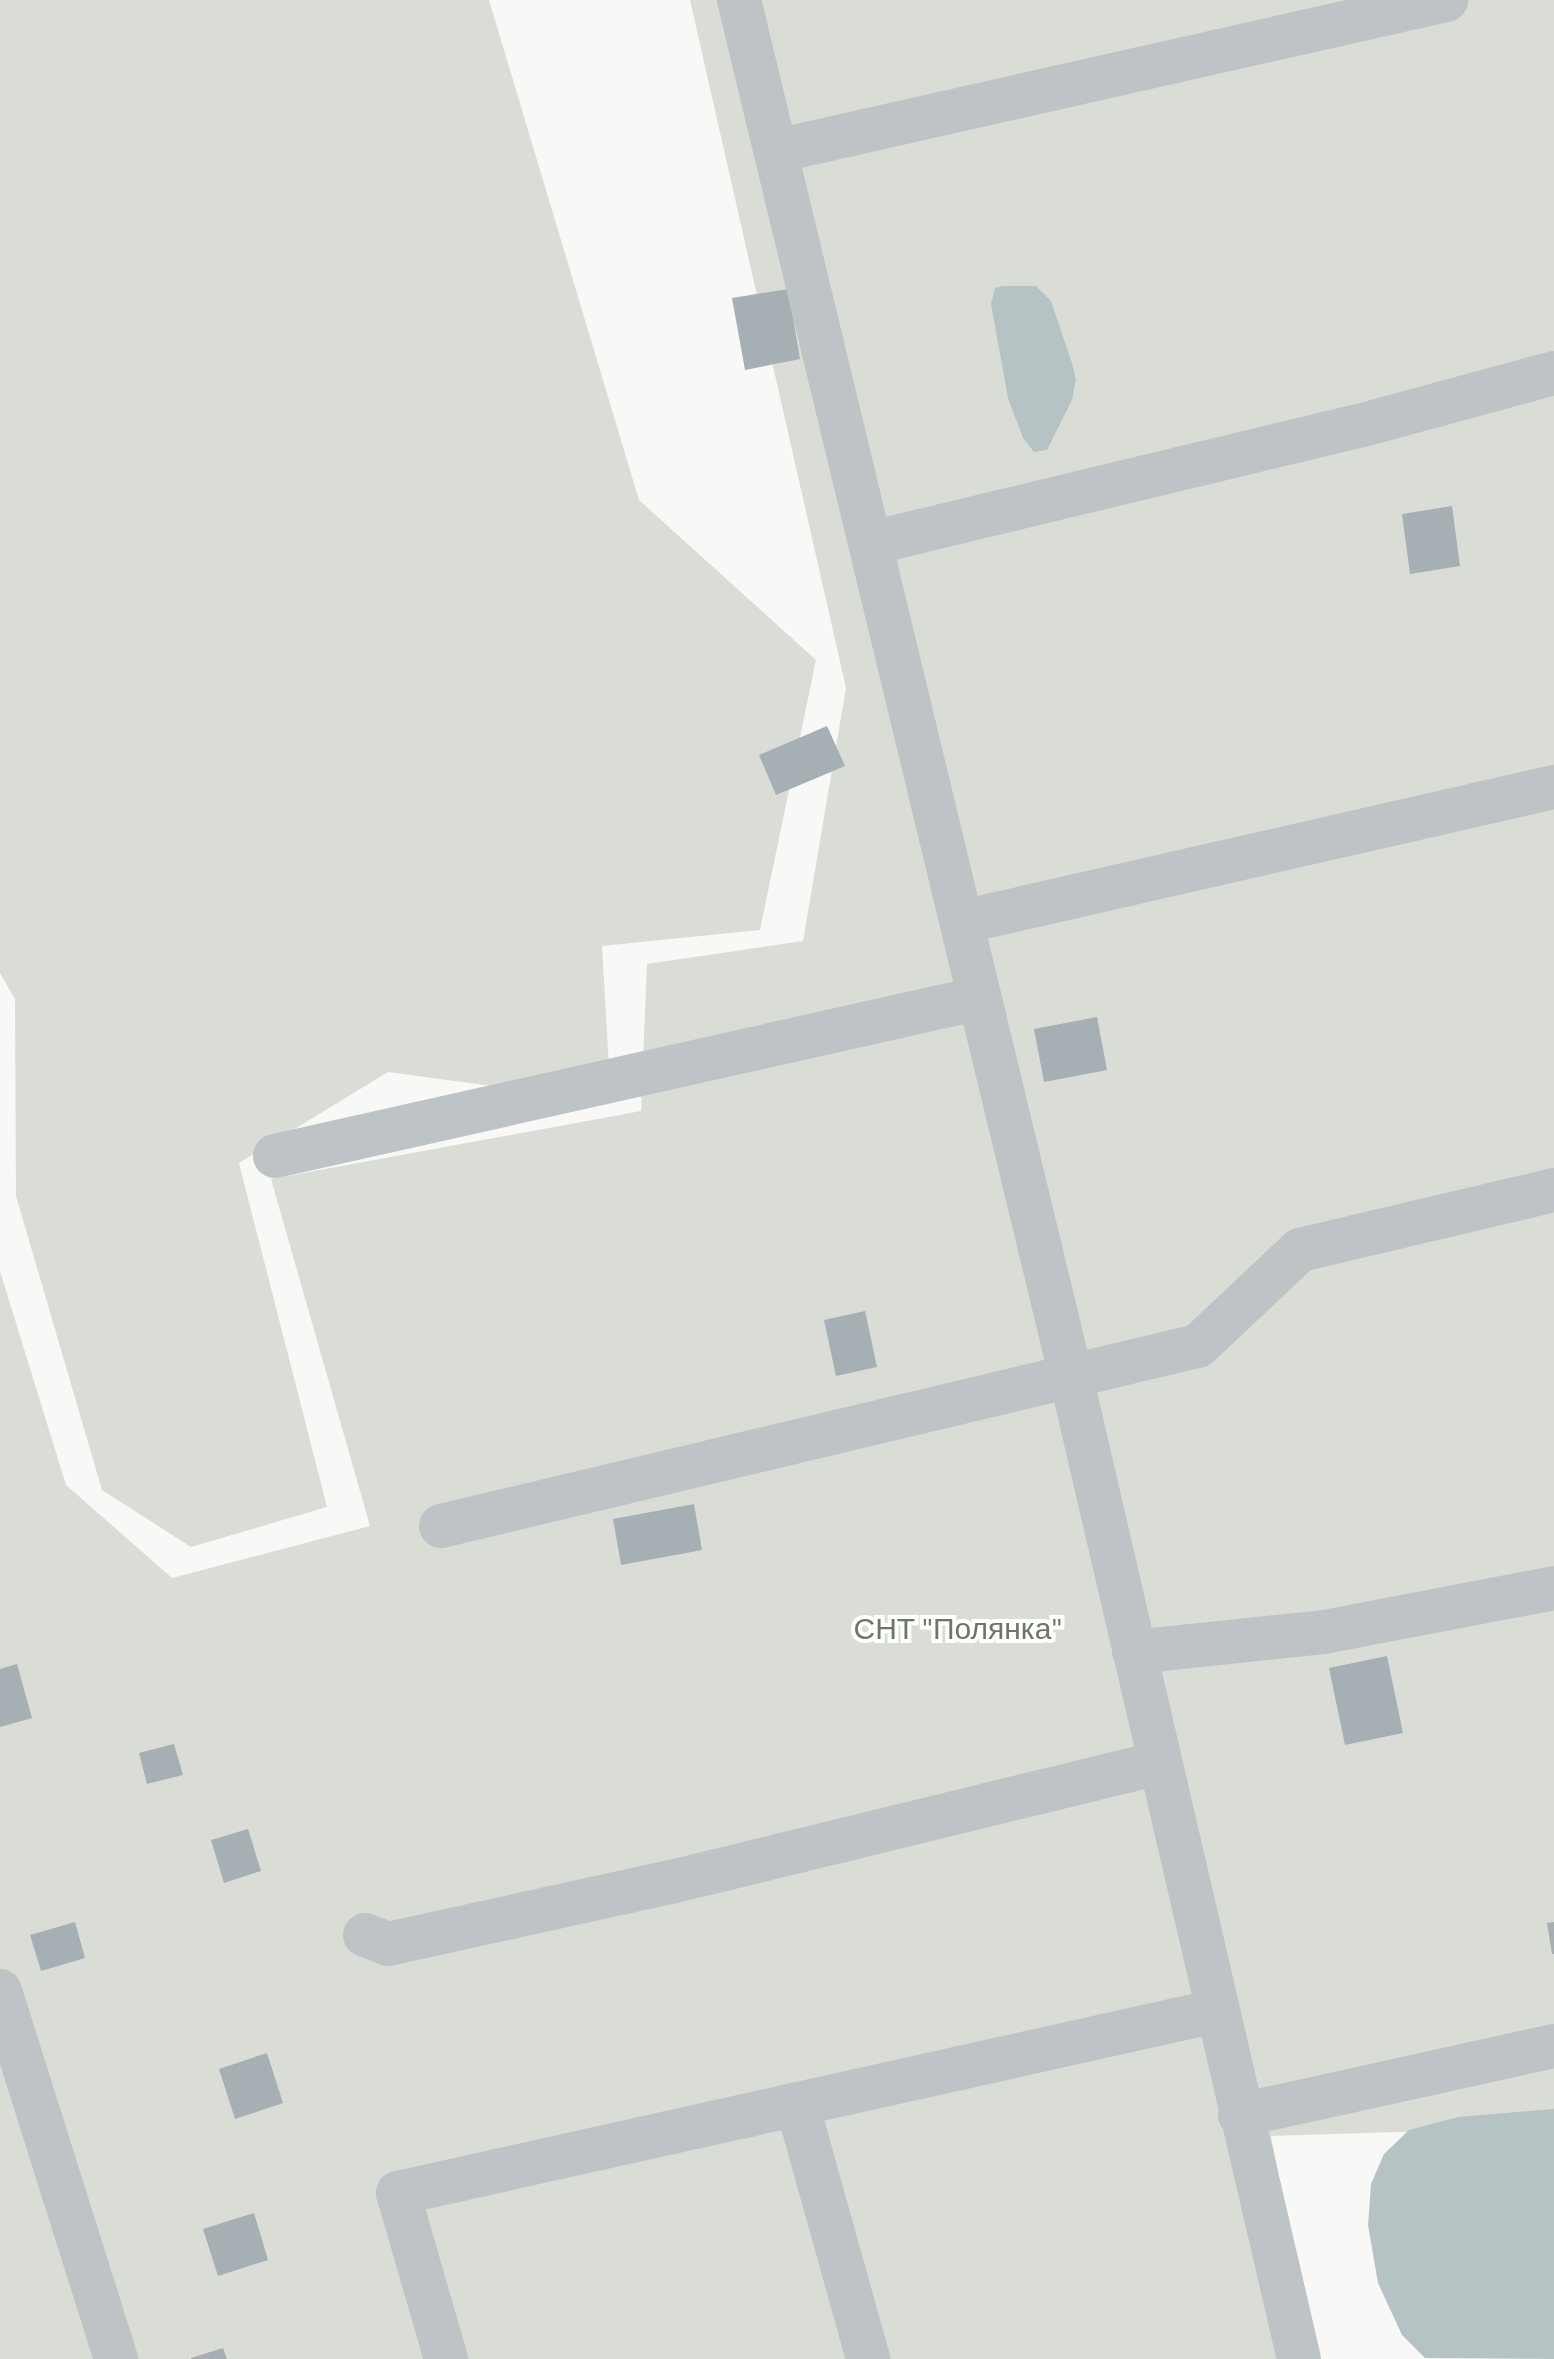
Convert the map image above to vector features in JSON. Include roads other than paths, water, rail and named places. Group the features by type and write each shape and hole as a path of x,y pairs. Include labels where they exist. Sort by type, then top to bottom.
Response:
{"lane":[{"path":"739,0 1071,1377 1299,2359"},
{"path":"776,151 1446,0"},
{"path":"871,543 1370,423 1554,373"},
{"path":"962,922 1554,787"},
{"path":"275,1156 980,998"},
{"path":"441,1526 1198,1346 1300,1250 1554,1190"},
{"path":"1134,1652 1324,1632 1554,1588"},
{"path":"365,1935 388,1944 671,1882 1159,1763"},
{"path":"0,1991 116,2359"},
{"path":"446,2359 398,2193 1216,2011"},
{"path":"1240,2115 1554,2046"},
{"path":"797,2104 868,2359"}],"park label":[{"name":"СНТ \"Полянка\"","path":"958,1628"}]}
